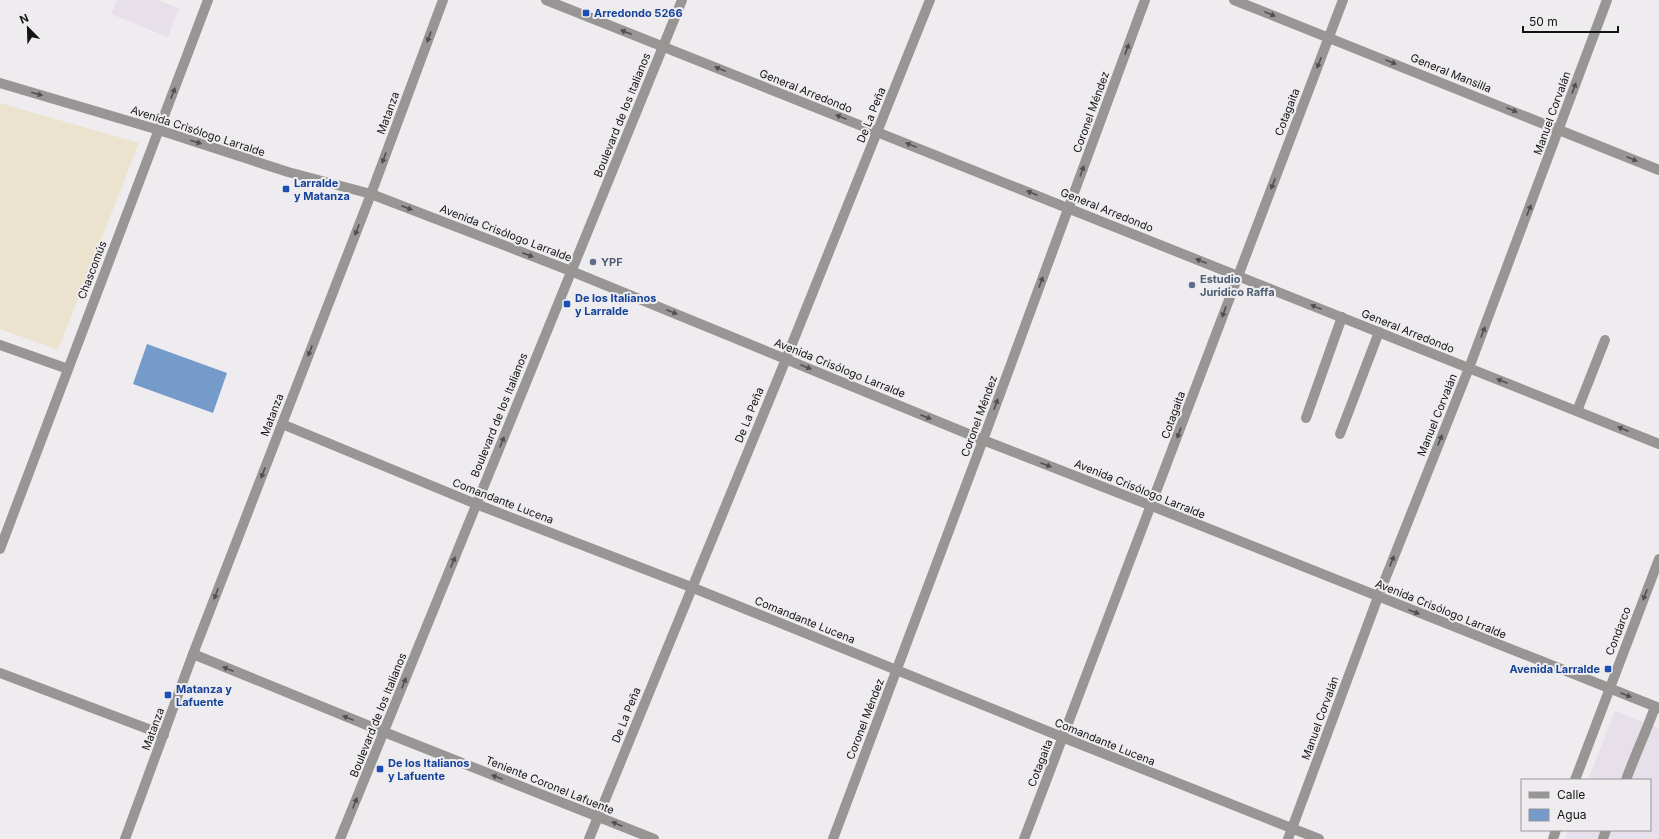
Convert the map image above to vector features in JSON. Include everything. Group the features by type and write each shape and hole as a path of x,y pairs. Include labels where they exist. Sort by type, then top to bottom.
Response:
{"street":[{"name":"Chascomús","path":"0,549 208,0"},
{"name":"Matanza","path":"125,839 193,654 371,194 443,0"},
{"name":"General Arredondo","path":"546,0 1659,444"},
{"name":"Boulevard de los Italianos","path":"340,839 682,0"},
{"name":"De La Peña","path":"589,839 786,359 930,0"},
{"name":"Coronel Méndez","path":"833,839 983,440 1145,0"},
{"name":"General Mansilla","path":"1234,0 1659,170"},
{"name":"Cotagaita","path":"1024,839 1152,506 1343,0"},
{"name":"Manuel Corvalán","path":"1288,839 1378,597 1469,368 1607,0"},
{"name":"Avenida Crisólogo Larralde","path":"0,83 159,130 288,172 371,194 571,271 983,440 1657,707"},
{"path":"1306,418 1342,317"},
{"path":"1340,434 1379,332"},
{"path":"1577,411 1605,340"},
{"path":"0,345 68,369"},
{"name":"Comandante Lucena","path":"282,424 476,504 692,587 896,671 1319,839"},
{"name":"Condarco","path":"1575,779 1659,559"},
{"name":"Teniente Coronel Lafuente","path":"193,654 384,732 654,839"},
{"path":"0,673 164,735"},
{"path":"1626,779 1639,746 1657,707"}],"shaded area":[{"path":"117,0 157,0 179,8 168,37 111,14"},
{"path":"0,103 139,143 58,350 0,329"},
{"path":"1615,711 1659,728 1659,839 1565,839 1569,831 1651,831 1651,779 1588,779"}],"water":[{"path":"147,344 227,373 213,413 133,384"}],"place":[{"name":"Arredondo 5266","path":"586,13"},
{"name":"Larralde y Matanza","path":"286,189"},
{"name":"YPF","path":"593,262"},
{"name":"Estudio Juridico Raffa","path":"1192,285"},
{"name":"De los Italianos y Larralde","path":"567,304"},
{"name":"Avenida Larralde","path":"1608,669"},
{"name":"Matanza y Lafuente","path":"168,695"},
{"name":"De los Italianos y Lafuente","path":"380,769"}]}
